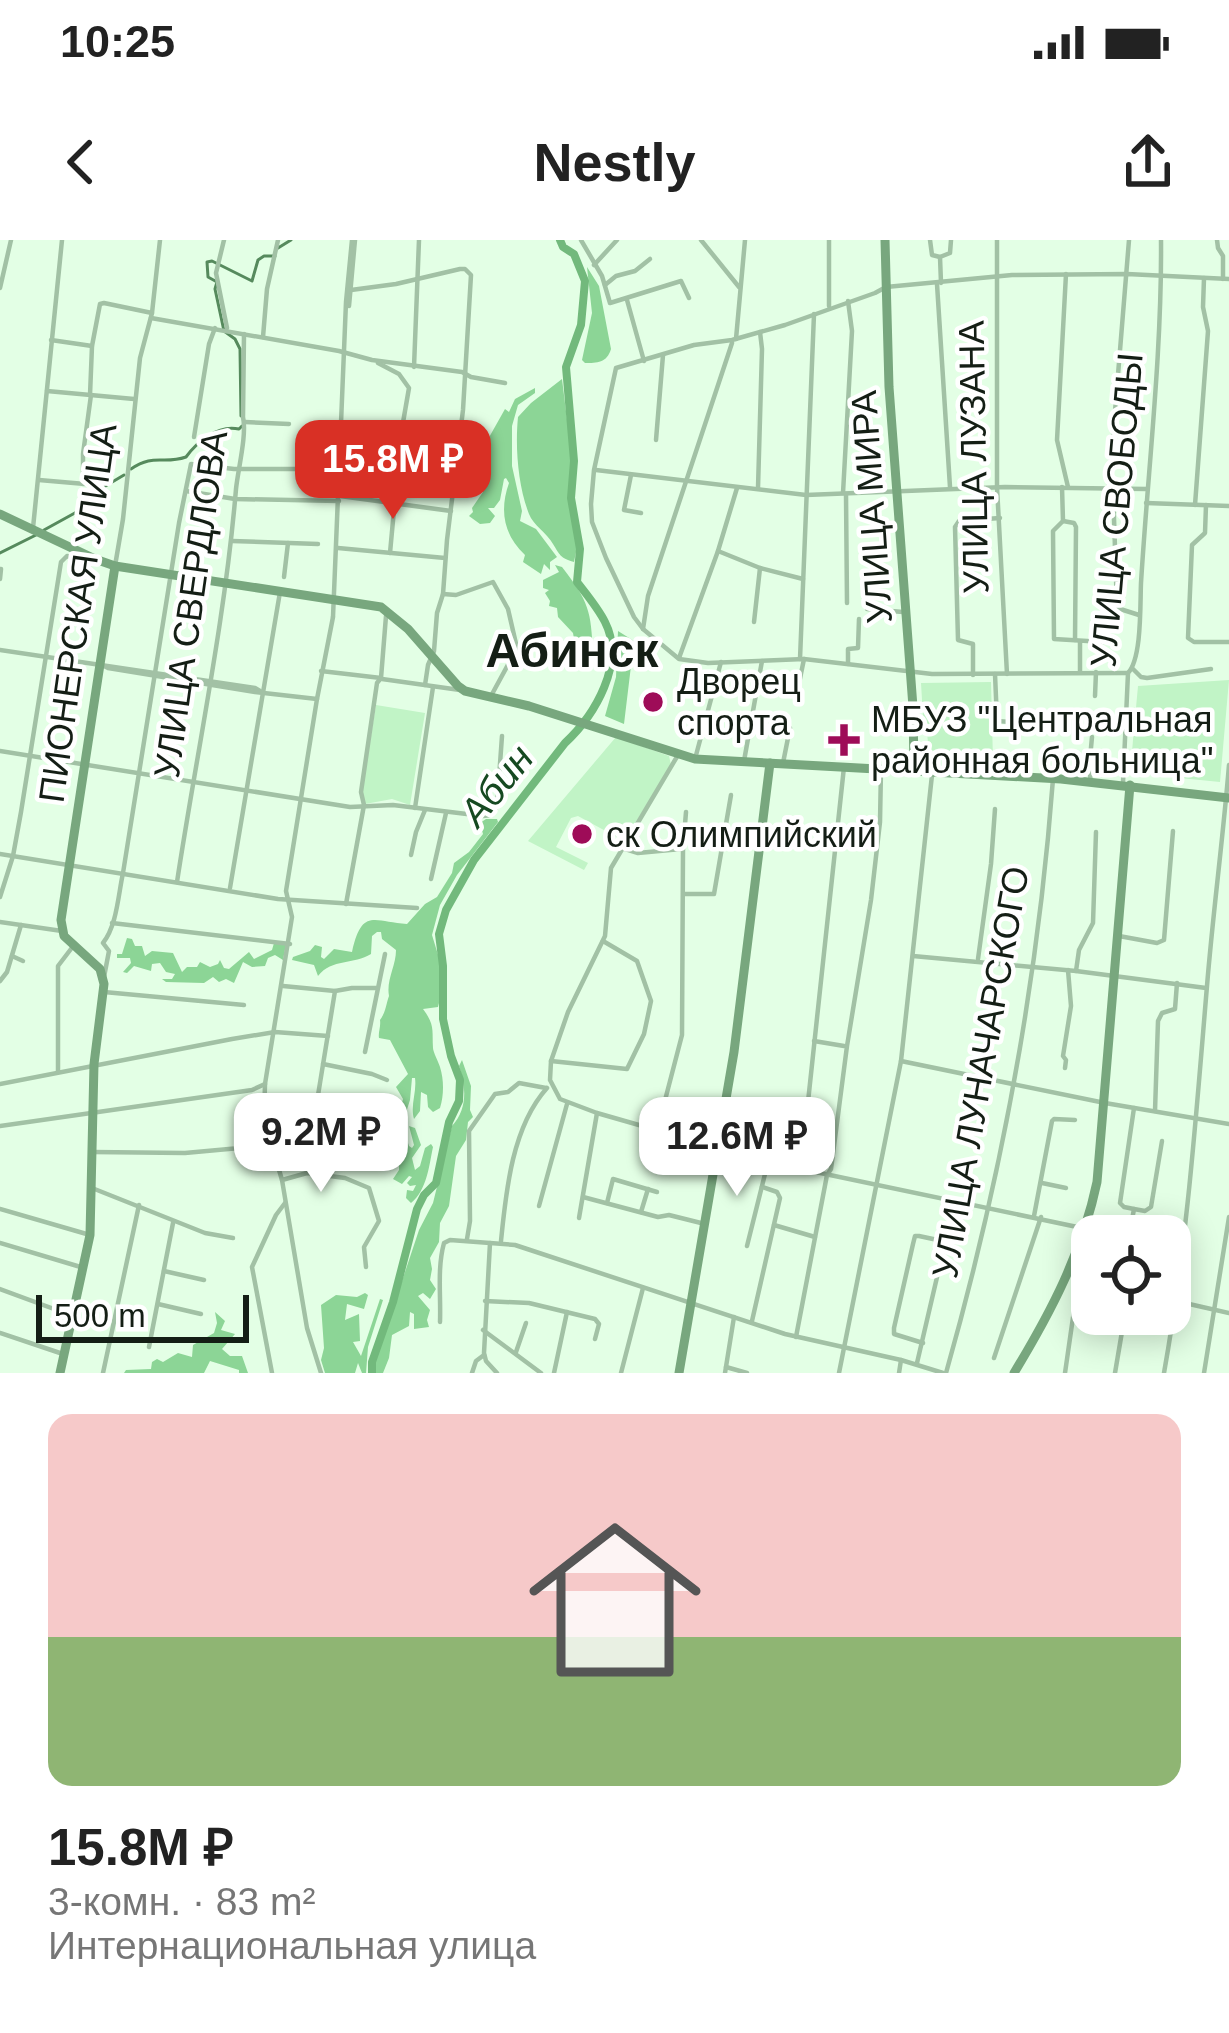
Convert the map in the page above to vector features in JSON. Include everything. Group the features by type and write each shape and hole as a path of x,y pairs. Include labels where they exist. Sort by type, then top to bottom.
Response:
{"main road":[{"name":"УЛИЦА МИРА","path":"885,240 914,770"},
{"path":"0,514 115,566 387,610 465,691 695,759 1053,779 1227,797"},
{"name":"ПИОНЕРСКАЯ УЛИЦА","path":"62,931 115,566"},
{"path":"680,1373 734,1052 770,763"},
{"path":"1089,1215 1105,1103 1126,785"},
{"path":"60,1373 90,1235 94,1064 104,992 100,969 62,931"},
{"path":"1014,1373 1052,1311 1071,1264"}],"street":[{"path":"0,288 11,240"},
{"path":"34,528 62,240"},
{"name":"ПИОНЕРСКАЯ УЛИЦА","path":"115,566 134,399 152,316 160,240"},
{"path":"224,240 216,273 227,330"},
{"path":"262,337 278,240"},
{"path":"347,312 354,240"},
{"path":"321,1373 307,1328 282,1180 264,1119 265,1084 290,944 292,917 287,898 292,853 333,617 354,240"},
{"path":"413,367 419,240"},
{"path":"581,240 610,303 681,281 689,298"},
{"path":"594,265 617,240"},
{"path":"701,240 742,290"},
{"path":"643,629 648,596 734,340 745,240"},
{"path":"829,308 830,240"},
{"path":"930,240 932,255 940,256 950,254 951,240"},
{"name":"УЛИЦА ЛУЗАНА","path":"997,240 997,488 1006,674"},
{"path":"1130,240 1111,488 1118,608 1139,615"},
{"name":"УЛИЦА СВОБОДЫ","path":"1126,785 1161,240"},
{"path":"1211,669 1147,678 1130,671 973,675 802,659 692,663 679,659 634,617 605,558 591,504 616,368 694,345 734,340 886,286 1066,274 1226,279 1217,240"},
{"path":"940,256 950,490"},
{"path":"604,285 650,259"},
{"path":"351,290 460,269 468,272 473,285 443,594 424,685"},
{"path":"1066,274 1058,440 1065,487 1063,521 1053,531 1054,633 1057,640 1104,641"},
{"path":"1196,505 1208,331 1204,278"},
{"path":"627,300 644,361"},
{"path":"848,302 852,332 844,494 848,603"},
{"path":"83,484 92,346 100,304 505,383"},
{"path":"797,693 814,314"},
{"path":"194,437 215,328"},
{"path":"758,490 760,332"},
{"name":"УЛИЦА СВЕРДЛОВА","path":"177,882 227,584 245,422 244,334"},
{"path":"51,340 92,346"},
{"path":"656,440 663,355"},
{"path":"373,360 399,374 409,395 390,553"},
{"path":"47,391 134,399"},
{"path":"245,422 289,424"},
{"path":"373,431 460,440"},
{"path":"84,954 108,939 123,873 191,464 341,466"},
{"path":"594,470 806,495 997,488 1147,489"},
{"path":"631,476 624,510 640,513"},
{"path":"39,480 83,484 108,478"},
{"path":"679,659 737,488"},
{"path":"186,491 235,500 339,498 451,511"},
{"path":"1146,503 1229,506"},
{"path":"1206,505 1205,532 1192,545 1188,638 1229,642"},
{"path":"973,675 973,644 958,640 955,527 959,521 1000,518"},
{"path":"1063,521 1076,527 1080,673"},
{"path":"232,542 318,544"},
{"path":"284,577 288,543"},
{"path":"337,548 445,558"},
{"path":"718,551 803,579"},
{"path":"0,897 13,856 62,559 90,557"},
{"path":"754,622 760,568"},
{"path":"0,578 2,569"},
{"path":"443,594 456,595 493,582 508,609 517,648 491,696"},
{"path":"230,891 280,592"},
{"path":"867,609 907,613"},
{"path":"346,904 387,610"},
{"path":"848,664 848,649 858,648 859,619"},
{"path":"0,650 317,699"},
{"path":"744,762 762,661"},
{"path":"695,759 721,662"},
{"path":"321,670 465,691"},
{"path":"1095,696 1096,672"},
{"path":"995,674 997,721 1048,725"},
{"path":"415,808 434,687"},
{"path":"783,764 790,728"},
{"path":"0,752 302,800 363,808 393,805 469,816 492,815 497,806 502,736"},
{"path":"1090,782 1092,736"},
{"path":"501,1242 518,1143 534,1104 549,1086 551,1060 568,1012 603,941 610,871 678,755"},
{"path":"1187,1215 1229,765"},
{"path":"800,1169 844,767"},
{"path":"796,1337 831,1169 873,881 881,769"},
{"path":"839,1373 901,1060 932,771"},
{"name":"УЛИЦА ЛУНАЧАРСКОГО","path":"945,1373 988,1206 1013,1083 1041,920 1053,779"},
{"path":"684,894 714,894 730,795"},
{"path":"411,855 425,809"},
{"path":"977,961 995,809"},
{"path":"657,1131 682,1035 686,812"},
{"path":"431,879 446,813"},
{"path":"1118,936 1157,944 1163,940 1173,831"},
{"path":"1065,1068 1071,1006 1067,978 1093,923 1096,832"},
{"path":"622,848 638,853 683,849"},
{"path":"0,854 230,891 417,908"},
{"path":"0,922 62,931"},
{"path":"112,923 290,944"},
{"path":"0,981 21,925"},
{"path":"551,1060 627,1069 644,1034 651,1000 640,965 603,941"},
{"path":"103,943 110,950 104,978"},
{"path":"58,1072 58,966 74,945"},
{"path":"364,1052 385,954"},
{"path":"12,956 23,961"},
{"path":"913,956 1207,988"},
{"path":"1155,1111 1158,1021 1175,1009 1177,983"},
{"path":"283,986 335,992 376,988"},
{"path":"104,992 244,1005"},
{"path":"307,1172 305,1145 335,992"},
{"path":"0,1084 275,1032 328,1036"},
{"path":"814,1041 847,1046"},
{"path":"901,1060 1229,1124"},
{"path":"323,1064 387,1080"},
{"path":"466,1240 469,1131 495,1094 503,1095 519,1083 549,1086 567,1104 768,1162 1071,1225"},
{"path":"0,1126 251,1090 265,1084"},
{"path":"539,1205 567,1104"},
{"path":"1134,1108 1120,1203 1124,1207 1145,1211 1151,1207 1162,1142"},
{"path":"579,1218 597,1113"},
{"path":"994,1358 1038,1217 1052,1121 1075,1120"},
{"path":"313,1121 388,1134"},
{"path":"357,1155 362,1129"},
{"path":"92,1152 185,1153 271,1145"},
{"path":"747,1246 768,1162"},
{"path":"282,1180 307,1172 345,1178 369,1188 379,1221 364,1247 366,1267"},
{"path":"608,1203 613,1179 657,1192"},
{"path":"1040,1183 1066,1188"},
{"path":"751,1322 780,1194 762,1186"},
{"path":"92,1188 205,1233 233,1238"},
{"path":"641,1212 648,1189"},
{"path":"584,1197 705,1224"},
{"path":"917,1364 956,1200"},
{"path":"272,1373 253,1262 285,1203"},
{"path":"103,1373 140,1205"},
{"path":"0,1209 90,1235"},
{"path":"1133,1215 1134,1210"},
{"path":"1204,1373 1229,1216"},
{"path":"149,1347 174,1220"},
{"path":"774,1226 815,1238"},
{"path":"923,1343 894,1334 913,1244 915,1236 946,1242"},
{"path":"440,1322 439,1268 446,1240 501,1242 796,1337 945,1373"},
{"path":"0,1243 84,1268"},
{"path":"490,1243 484,1355 497,1373"},
{"path":"164,1271 205,1280"},
{"path":"621,1373 643,1288"},
{"path":"0,1289 73,1316"},
{"path":"485,1301 529,1303 598,1321 595,1339"},
{"path":"158,1304 201,1314"},
{"path":"1191,1304 1229,1312"},
{"path":"554,1373 567,1312"},
{"path":"734,1317 725,1370 747,1373"},
{"path":"515,1354 526,1323"},
{"path":"483,1330 541,1373"},
{"path":"0,1333 64,1354"},
{"path":"1065,1373 1071,1335"},
{"path":"1115,1373 1122,1335"},
{"path":"1164,1373 1171,1335"},
{"path":"472,1373 484,1355"},
{"path":"899,1373 902,1360"}],"green space":[{"path":"587,267 599,286 611,349 604,360 585,363 592,313"},
{"path":"562,379 572,460 568,498 577,547 574,562 561,556 531,518 517,453 518,417"},
{"path":"535,388 518,405 512,426 512,466 520,521 536,529 557,557 550,562 550,570 544,564 541,574 523,562 525,555 508,531 506,478 500,500 488,508 495,516 490,523 480,524 469,516 483,492 481,467 487,441 505,409 509,412 515,399"},
{"path":"555,565 562,567 583,598 593,654 576,650 573,633 558,617 557,608 549,606 543,580 559,572"},
{"path":"618,631 634,641 624,724 605,716 616,677"},
{"path":"1229,680 1220,782 1130,773 1138,686"},
{"path":"991,682 993,761 936,760 924,733 921,683"},
{"path":"376,705 425,713 410,805 392,799 365,804 362,791"},
{"path":"616,737 669,756 671,765 624,841 578,816 571,818 556,847 588,863 584,870 528,841"},
{"path":"486,819 498,822 457,875 440,905 432,935 439,958 439,1003 423,1009 431,1024 443,1093 440,1108 433,1112 427,1095 421,1092 420,1111 414,1119 412,1078 402,1125 409,1146 414,1145 409,1126 415,1128 421,1145 412,1158 415,1170 425,1148 433,1147 424,1185 411,1203 406,1198 407,1190 413,1191 416,1185 407,1183 412,1177 402,1184 393,1179 399,1170 399,1150 373,1167 368,1165 397,1118 403,1099 396,1087 408,1074 390,1040 379,1038 396,950 377,932 372,936 371,954 330,967 318,976 314,965 292,960 315,945 322,947 324,959 334,949 352,952 360,928 371,920 407,924 437,897 454,863 483,834 480,823"},
{"path":"127,938 142,946 145,956 152,951 173,953 182,972 200,962 210,967 220,960 229,969 249,952 254,959 272,950 274,943 286,944 283,960 275,955 265,966 252,967 243,962 234,983 213,977 204,983 166,982 162,979 175,974 166,972 160,963 152,964 151,971 134,966 123,972 130,958 117,958 117,954 122,954"},
{"path":"462,1060 471,1086 473,1117 456,1156 449,1206 430,1258 430,1280 436,1289 430,1299 423,1293 418,1296 430,1310 429,1327 414,1329 410,1312 409,1326 392,1335 383,1373 375,1373 419,1230 433,1203 452,1126 463,1105"},
{"path":"365,1293 364,1309 347,1304 345,1320 359,1314 360,1341 353,1342 361,1356 383,1300 368,1347 366,1373 358,1363 355,1373 325,1373 321,1305 336,1295"},
{"path":"215,1312 225,1321 221,1330 235,1334 222,1349 230,1356 242,1356 248,1373 210,1361 204,1373 124,1373 151,1369 157,1359 163,1362 178,1353 192,1357 193,1345 214,1333"}],"waterway":[{"path":"278,248 291,240"},
{"name":"Абин","path":"372,1373 417,1209 436,1183 449,1122 459,1101 460,1080 443,1019 439,934 446,910 474,860 587,718 604,687 612,654 605,622 577,582 580,549 571,498 574,461 566,367 581,325 585,281 574,254 560,240"},
{"path":"241,416 240,349 224,331 217,282 208,277 207,262 252,281 258,260 275,256"},
{"path":"131,469 146,462 186,457 209,435 242,426"},
{"path":"44,530 84,508 97,491 124,475"},
{"path":"0,553 36,535"}],"place":[{"name":"Дворец спорта","path":"653,702"},
{"name":"МБУЗ \"Центральная районная больница\"","path":"844,740"},
{"name":"ск Олимпийский","path":"582,834"}],"district":[{"name":"Абинск","path":"572,650"}]}
